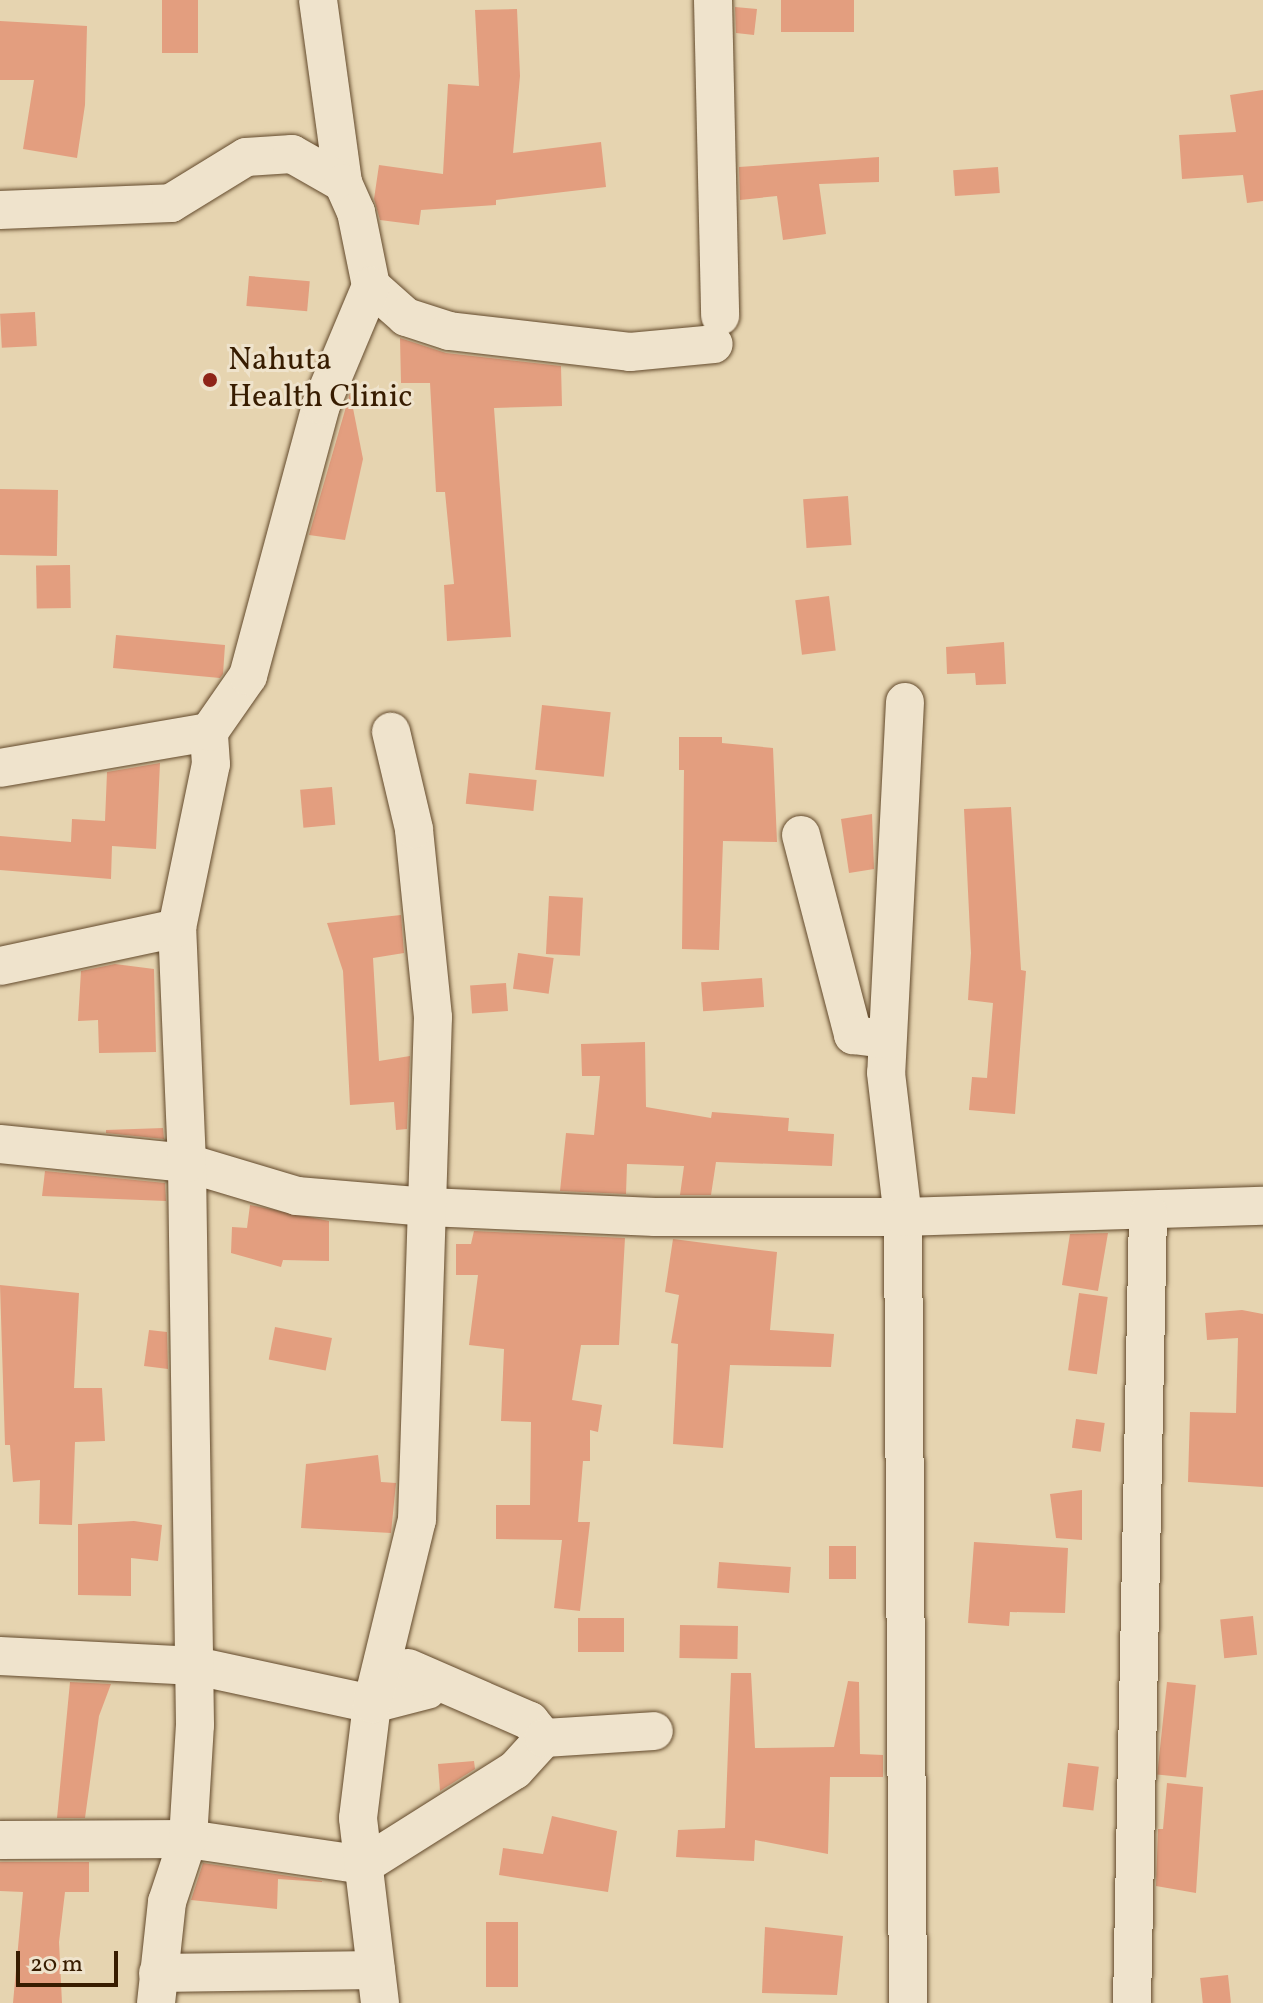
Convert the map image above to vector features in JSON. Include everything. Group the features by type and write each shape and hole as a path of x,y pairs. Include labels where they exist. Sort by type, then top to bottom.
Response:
{"street":[{"path":"318,0 343,183 356,212 371,286 321,405 248,676 209,732 211,764 177,928 187,1163 196,1666 188,1839 167,1902 157,1988 378,1987 358,1818 372,1704 417,1520 433,1017 414,829 391,732"},
{"path":"371,286 406,317 449,331 630,352 717,330 713,0"},
{"path":"0,210 171,203 246,157 292,154 343,183"},
{"path":"905,702 886,1073 903,1217 908,2003"},
{"path":"0,768 209,732"},
{"path":"801,835 853,1035 887,1039"},
{"path":"0,966 177,928"},
{"path":"0,1144 187,1163 297,1196 428,1207 655,1217 903,1217 1148,1213 1263,1206"},
{"path":"1132,2003 1148,1213"},
{"path":"0,1656 196,1666 372,1704 427,1690"},
{"path":"384,1657 530,1721 544,1738"},
{"path":"0,1840 188,1839 364,1865 515,1770 544,1738 654,1731"}],"building":[{"path":"162,0 198,0 198,53 162,53"},
{"path":"781,0 854,0 854,32 781,32"},
{"path":"735,7 757,9 754,35 736,33"},
{"path":"517,9 520,76 513,153 601,142 606,187 496,200 496,205 421,210 419,225 380,220 374,199 379,165 443,174 448,84 479,86 475,10"},
{"path":"0,21 87,26 85,105 77,158 23,149 34,80 0,80"},
{"path":"1263,90 1263,201 1247,203 1243,175 1182,179 1179,135 1236,132 1230,95"},
{"path":"879,157 879,182 819,184 826,234 783,240 777,196 740,200 739,167"},
{"path":"998,167 1000,193 955,196 953,170"},
{"path":"249,276 310,281 307,311 246,306"},
{"path":"35,312 37,346 2,348 0,314"},
{"path":"400,338 446,353 561,366 562,406 494,408 511,637 447,641 444,585 454,584 445,492 436,492 430,383 401,383"},
{"path":"350,393 363,459 345,540 309,535"},
{"path":"0,489 58,490 57,556 0,555"},
{"path":"848,496 851,545 807,548 803,499"},
{"path":"70,565 71,608 37,609 36,566"},
{"path":"829,596 836,651 802,655 795,600"},
{"path":"116,635 225,645 223,674 220,678 113,668"},
{"path":"1004,642 1006,684 976,685 975,673 947,674 946,647"},
{"path":"542,705 611,712 604,777 535,770"},
{"path":"679,737 722,737 722,743 773,748 777,842 723,841 719,950 682,949 684,770 679,770"},
{"path":"160,763 156,849 112,846 111,879 0,870 0,836 71,842 72,819 105,821 107,772"},
{"path":"469,773 537,780 533,811 466,804"},
{"path":"332,787 335,825 303,828 300,790"},
{"path":"1011,807 1021,970 1026,971 1015,1114 969,1110 972,1077 987,1078 993,1003 968,1000 971,953 964,809"},
{"path":"872,814 874,869 849,873 841,819"},
{"path":"549,896 583,898 580,956 546,954"},
{"path":"401,915 404,953 373,958 379,1061 410,1056 407,1129 396,1130 394,1102 350,1105 343,971 327,923"},
{"path":"518,953 554,958 549,994 513,989"},
{"path":"115,964 154,969 156,1052 99,1053 98,1020 78,1021 81,971"},
{"path":"762,978 764,1007 703,1011 701,982"},
{"path":"506,983 508,1011 472,1013 470,986"},
{"path":"645,1042 646,1107 711,1118 712,1112 789,1118 788,1131 834,1134 832,1166 716,1162 711,1195 680,1195 684,1166 627,1164 626,1194 560,1191 566,1133 594,1135 600,1076 582,1076 581,1044"},
{"path":"163,1128 164,1139 106,1133 106,1130"},
{"path":"45,1171 165,1183 166,1201 42,1196"},
{"path":"250,1205 329,1221 329,1261 283,1260 281,1267 231,1253 232,1227 247,1228"},
{"path":"474,1231 625,1238 619,1345 581,1345 572,1400 602,1405 598,1432 590,1430 590,1461 583,1461 578,1522 590,1522 580,1611 554,1608 562,1540 496,1539 496,1505 530,1505 531,1422 501,1421 504,1349 469,1345 478,1275 456,1275 456,1244 471,1244"},
{"path":"1108,1233 1098,1291 1062,1285 1070,1234"},
{"path":"673,1239 777,1252 770,1330 834,1334 831,1367 730,1365 723,1448 673,1444 678,1344 671,1343 679,1295 665,1292"},
{"path":"0,1285 79,1293 74,1388 102,1388 105,1441 75,1442 72,1525 39,1524 40,1480 13,1482 10,1445 5,1445"},
{"path":"1079,1293 1108,1297 1097,1374 1068,1370"},
{"path":"1242,1310 1263,1314 1263,1487 1188,1482 1190,1412 1236,1413 1238,1338 1207,1340 1205,1313"},
{"path":"275,1327 332,1338 326,1370 269,1359"},
{"path":"149,1330 167,1332 168,1369 144,1366"},
{"path":"1076,1419 1105,1423 1101,1452 1072,1448"},
{"path":"378,1455 381,1482 396,1483 391,1533 301,1528 306,1464"},
{"path":"1082,1490 1082,1540 1056,1538 1050,1494"},
{"path":"134,1521 162,1525 158,1561 131,1558 131,1596 78,1595 78,1524"},
{"path":"974,1542 1068,1548 1065,1613 1010,1612 1009,1626 968,1623"},
{"path":"829,1546 856,1546 856,1579 829,1579"},
{"path":"719,1562 791,1567 789,1593 717,1588"},
{"path":"1253,1616 1257,1655 1224,1658 1220,1619"},
{"path":"578,1618 624,1618 624,1652 578,1652"},
{"path":"680,1625 738,1626 737,1659 679,1658"},
{"path":"731,1673 751,1673 755,1748 834,1747 848,1681 859,1682 860,1754 883,1755 883,1777 830,1777 828,1854 755,1840 754,1861 676,1857 678,1830 725,1828"},
{"path":"70,1682 111,1684 99,1716 85,1818 57,1818"},
{"path":"1167,1682 1196,1685 1186,1778 1157,1774"},
{"path":"474,1761 475,1769 440,1791 438,1764"},
{"path":"1068,1763 1099,1767 1093,1810 1063,1807"},
{"path":"1167,1783 1203,1787 1196,1893 1156,1886 1158,1829 1163,1829"},
{"path":"552,1816 617,1831 608,1892 499,1875 503,1848 543,1854"},
{"path":"0,1862 89,1862 89,1892 65,1892 59,1942 62,2003 13,2003 23,1892 0,1891"},
{"path":"203,1863 322,1882 278,1879 277,1909 191,1900"},
{"path":"486,1922 518,1922 518,1987 486,1987"},
{"path":"765,1927 843,1936 837,1995 762,1993"},
{"path":"1228,1975 1231,2003 1203,2003 1200,1978"}],"place":[{"name":"Nahuta Health Clinic","path":"210,380"}]}
